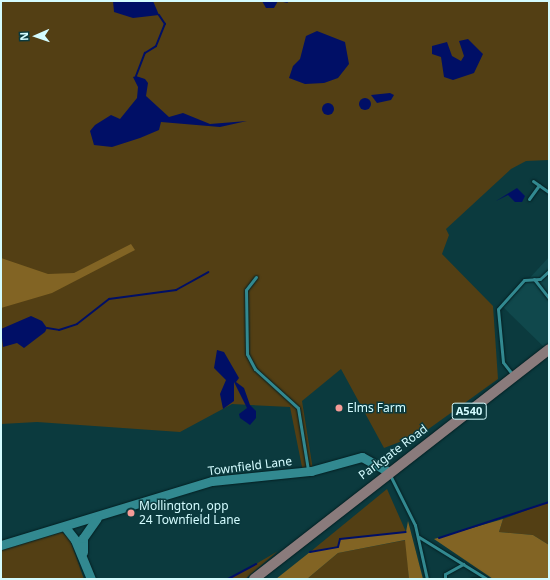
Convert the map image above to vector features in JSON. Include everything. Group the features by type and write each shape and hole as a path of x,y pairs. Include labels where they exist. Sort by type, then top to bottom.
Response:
{"main road":[{"name":"Parkgate Road","path":"256,578 389,472 549,349"}],"street":[{"name":"Townfield Lane","path":"1,544 65,527 212,481 308,471 362,457 389,472"},
{"path":"83,558 83,538 98,517"},
{"path":"65,527 83,558 91,579"}],"lane":[{"path":"533,180 549,192"},
{"path":"529,199 539,185"},
{"path":"514,376 503,362 498,309 524,280 540,279 549,271"},
{"path":"256,277 246,290 247,354 255,368 298,408 308,471"},
{"path":"534,279 549,298"},
{"path":"389,472 419,537 427,579"},
{"path":"419,537 487,579"},
{"path":"445,579 445,574 463,564"},
{"path":"472,579 483,579"}],"shaded area":[{"path":"1,1 549,1 549,160 526,161 511,169 446,229 449,235 442,254 493,306 498,379 423,433 384,448 341,369 302,401 313,470 303,472 290,407 232,404 180,432 37,422 1,424"},
{"path":"113,1 153,1 159,15 133,18 114,12"},
{"path":"262,1 278,1 274,8 266,8"},
{"path":"317,31 345,42 349,64 338,78 324,83 305,84 289,78 293,66 300,59 306,36"},
{"path":"468,39 483,54 474,73 453,80 444,77 441,57 432,54 432,46 447,42 452,56 461,61 464,56 459,41"},
{"path":"136,76 145,79 148,83 146,96 169,117 183,113 210,124 247,121 220,127 161,122 159,130 140,138 112,147 94,145 90,131 95,125 111,115 120,119 137,98 138,87 133,77"},
{"path":"390,93 394,95 391,100 377,103 371,95"},
{"path":"367,98 370,99 370,109 363,110 360,109 359,102 360,99"},
{"path":"326,103 330,103 334,109 330,115 326,115 322,111 322,107"},
{"path":"517,188 525,196 522,202 515,202 508,195 496,201"},
{"path":"131,244 135,250 52,293 1,308 1,258 48,274 74,273"},
{"path":"549,257 549,344 545,348 503,307"},
{"path":"31,316 42,321 47,328 45,332 24,348 17,343 3,347 1,329"},
{"path":"217,350 224,352 239,378 236,382 244,388 250,405 256,411 256,418 250,425 240,418 239,414 247,408 234,382 234,401 223,409 220,394 226,380 214,368"},
{"path":"387,489 406,532 340,539 338,547 310,552"},
{"path":"549,502 549,545 533,535 499,532 503,519"},
{"path":"503,519 499,532 533,535 549,545 549,578 493,579 434,539"},
{"path":"408,521 423,579 409,579 405,540 338,553 307,579 276,579 310,552 338,547 340,539 406,532"},
{"path":"62,532 70,540 84,579 1,579 1,550"},
{"path":"406,540 409,579 307,579 338,553"},
{"path":"278,551 245,579 228,579 256,564"}],"waterway":[{"path":"136,76 145,53 156,46 165,24 159,15"},
{"path":"47,328 59,330 77,324 109,299 176,290 208,272"},
{"path":"439,538 549,502"},
{"path":"310,552 338,547 340,539 406,532"},
{"path":"228,579 256,564"}],"place":[{"name":"Elms Farm","path":"339,408"},
{"name":"Mollington, opp 24 Townfield Lane","path":"131,513"}]}
